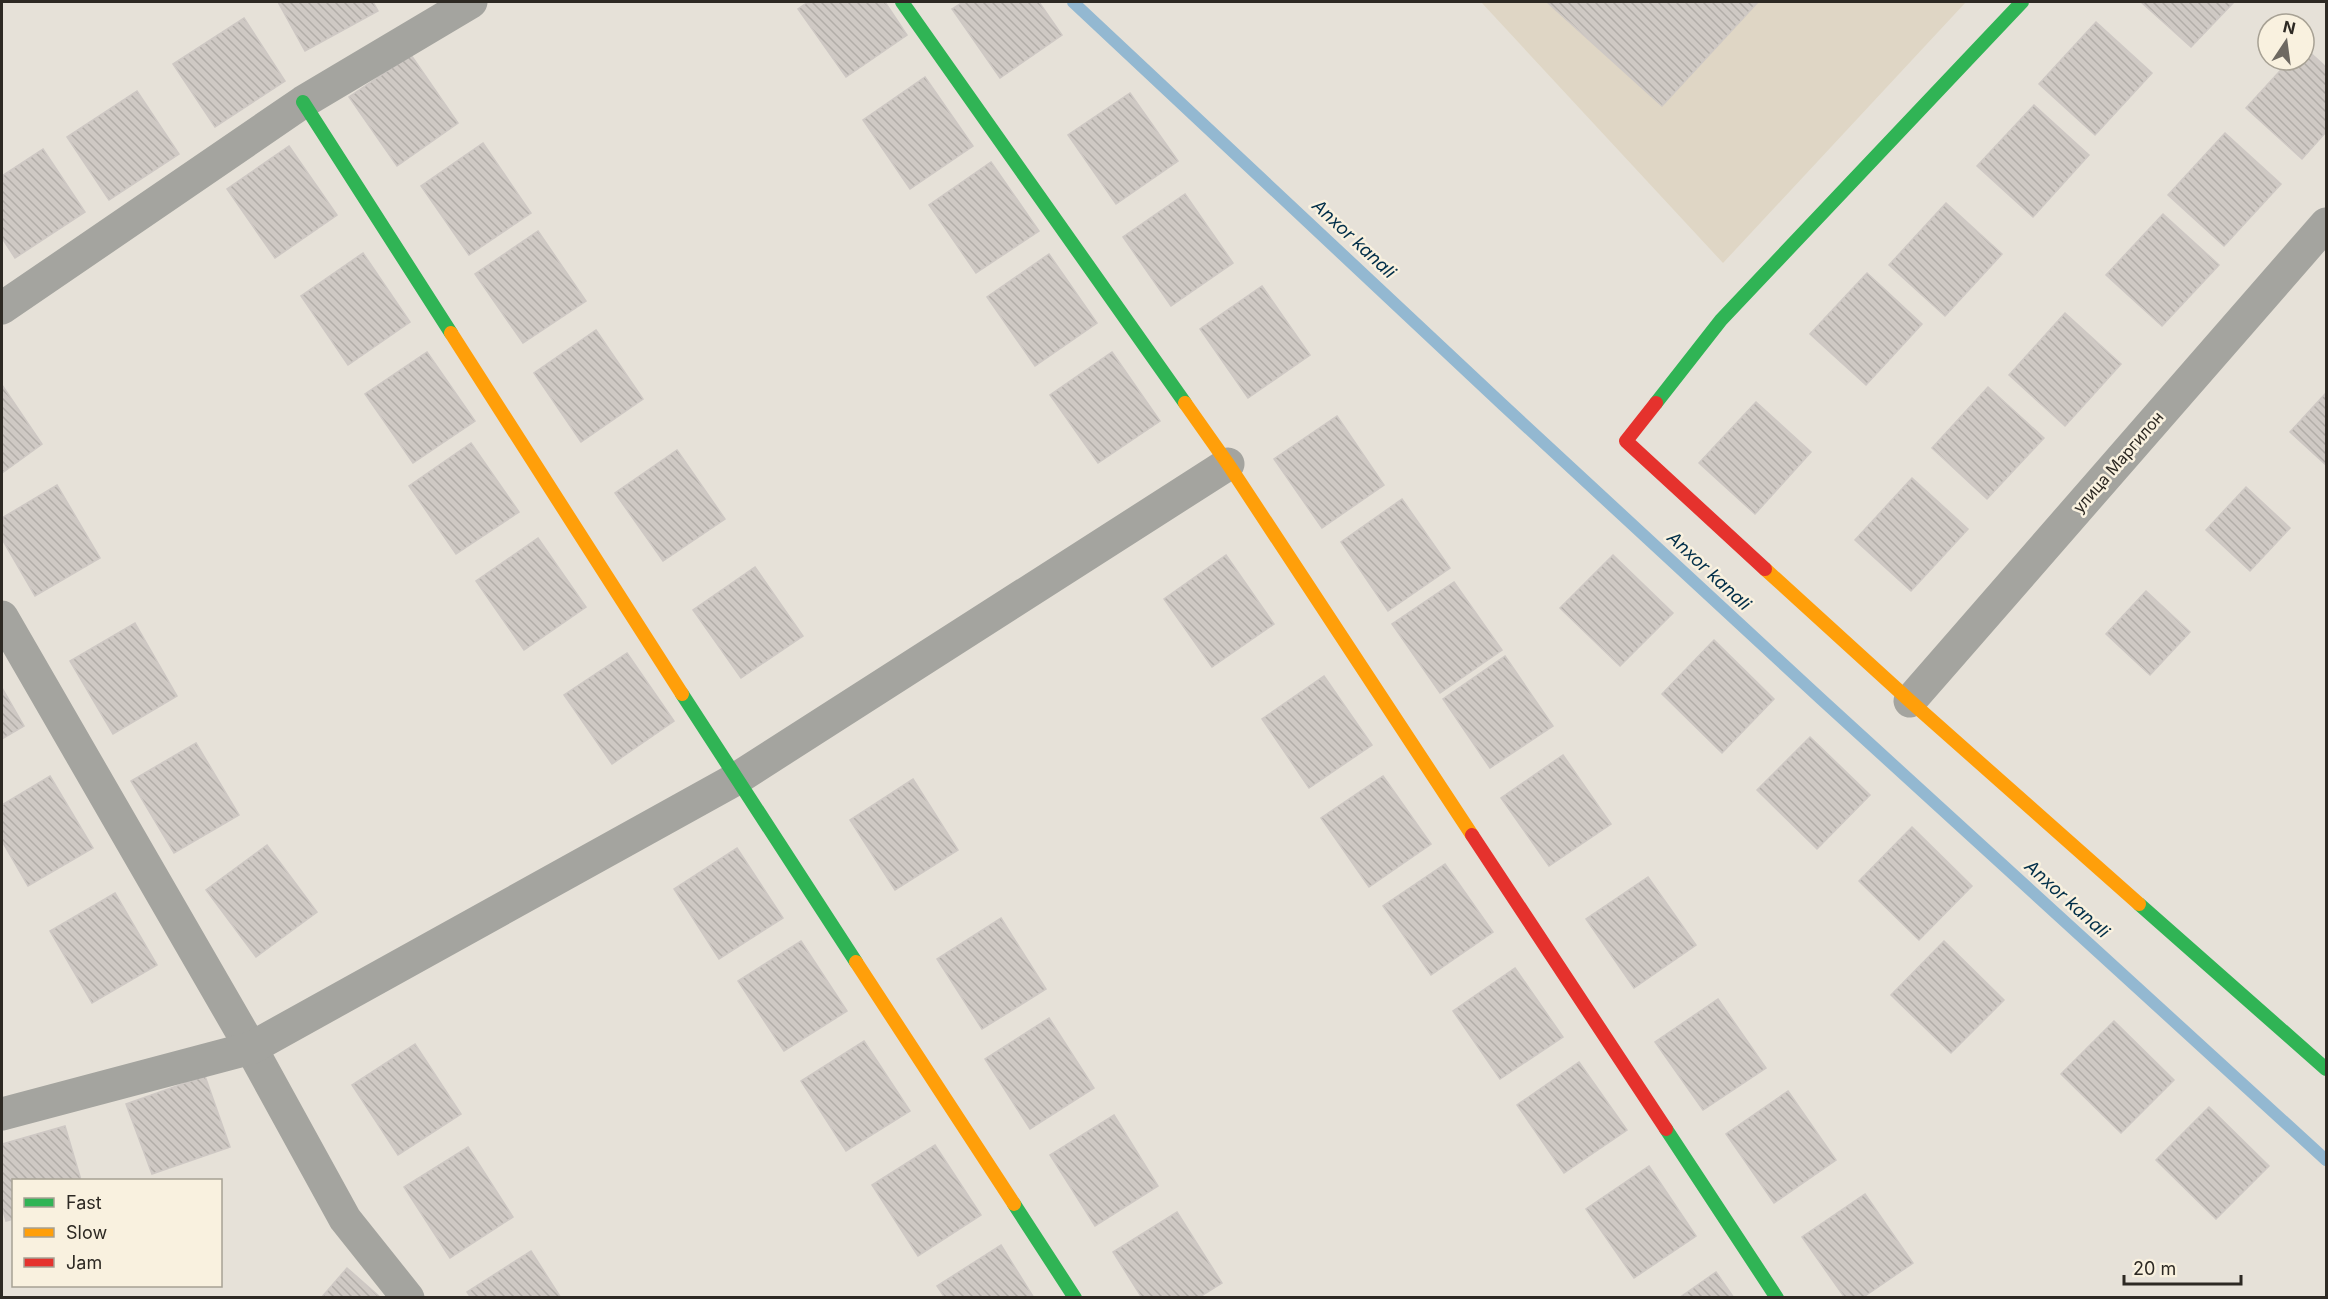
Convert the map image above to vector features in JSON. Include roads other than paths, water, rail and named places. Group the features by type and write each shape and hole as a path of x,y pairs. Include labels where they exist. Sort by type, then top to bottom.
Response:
{"street":[{"path":"2,308 303,102 471,2"},
{"path":"902,2 1228,464 1777,1298"},
{"path":"2022,2 1721,320 1626,441 1910,701 2325,1066"},
{"path":"303,102 736,779 1075,1298"},
{"name":"улица Маргилон","path":"1910,701 2326,224"},
{"path":"2,1114 251,1048 736,779 1228,464"},
{"path":"2,617 251,1048 345,1219 408,1298"}],"waterway":[{"name":"Anxor kanali","path":"1073,2 1821,699 2326,1160"}]}
